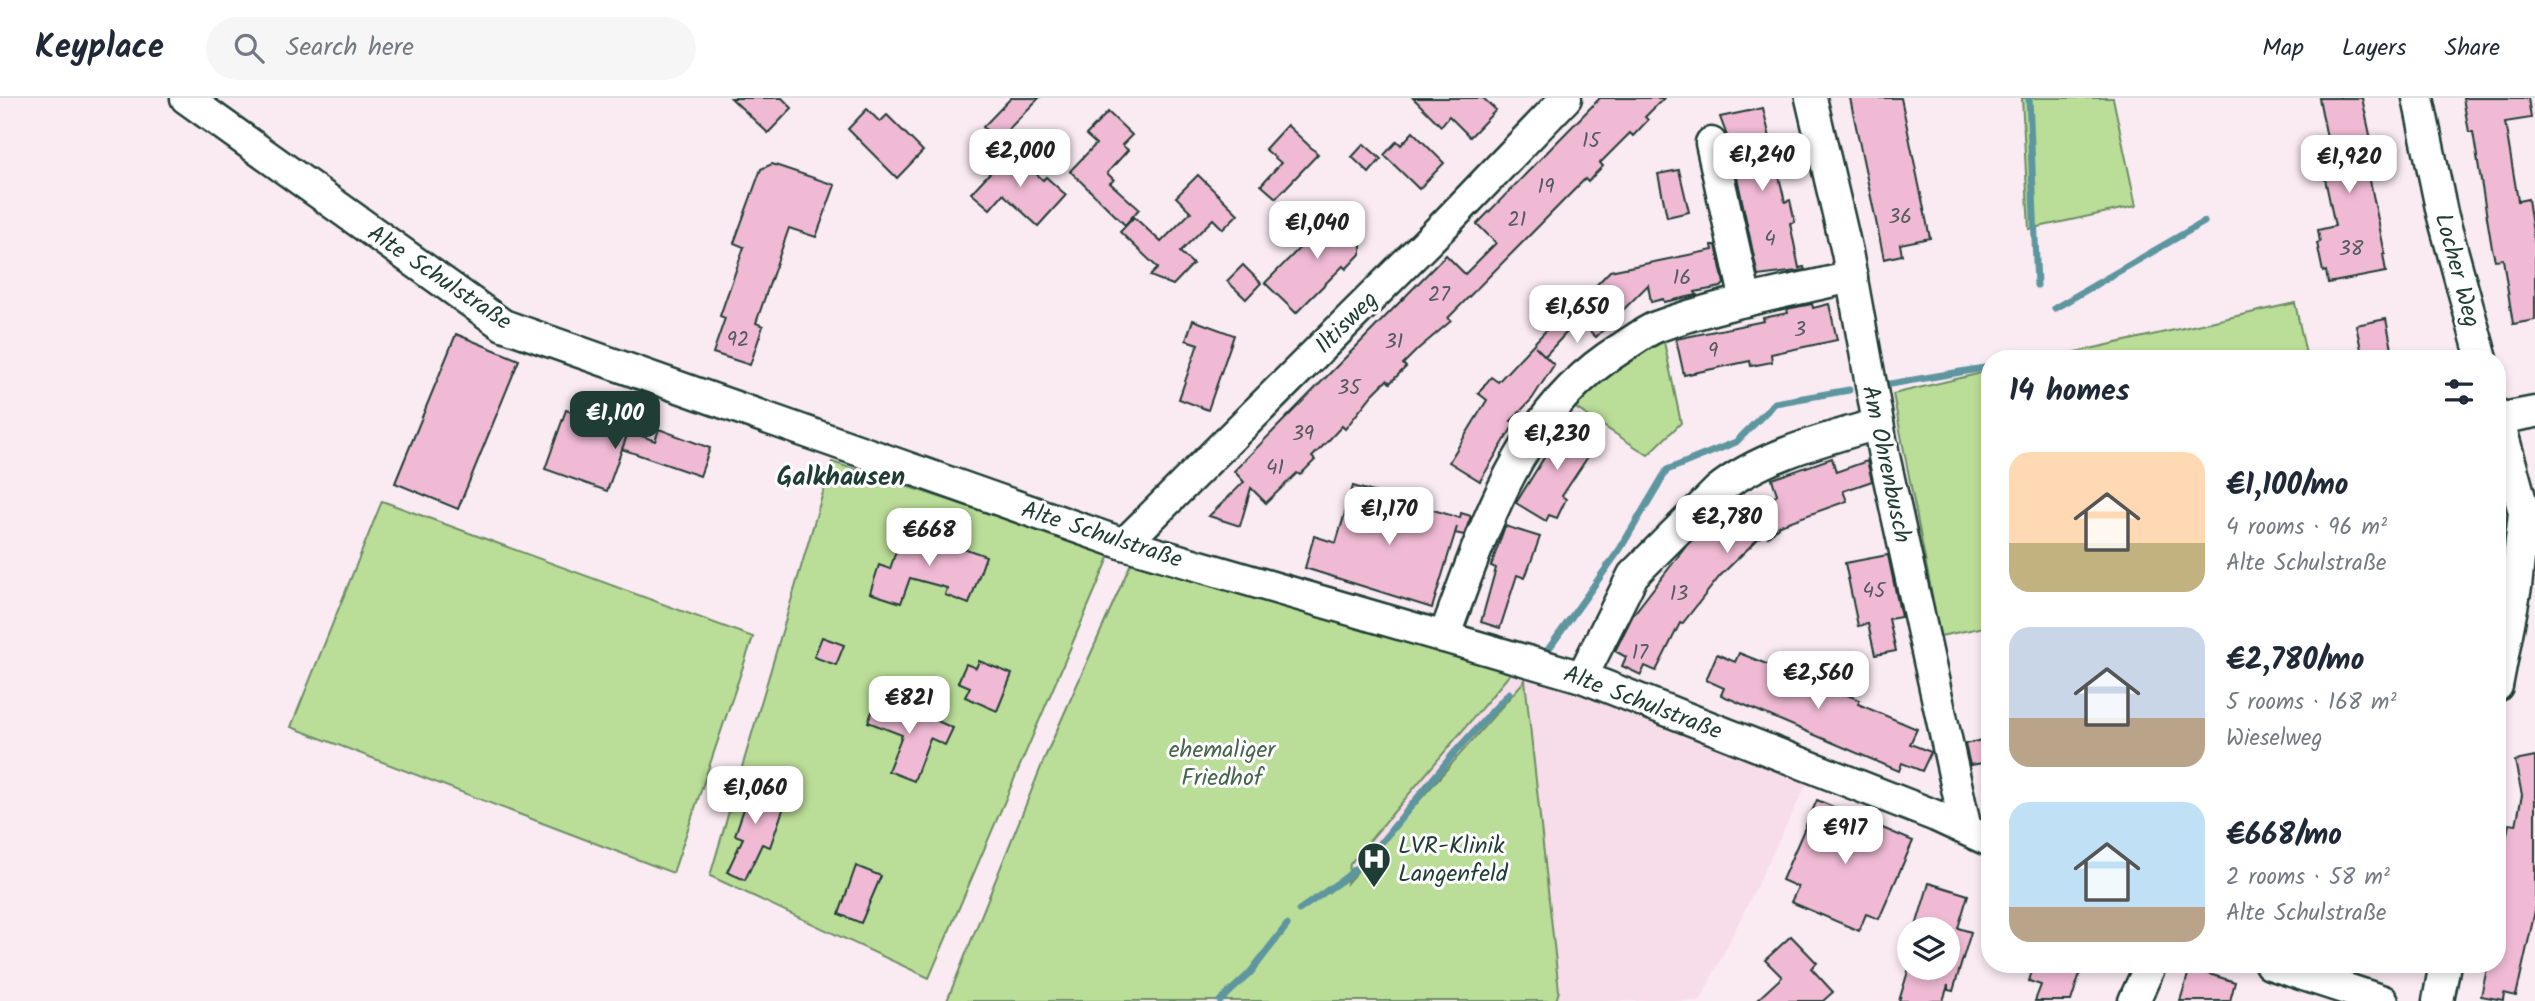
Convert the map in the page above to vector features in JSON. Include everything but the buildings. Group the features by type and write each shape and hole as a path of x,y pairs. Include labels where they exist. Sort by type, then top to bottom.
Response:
{"street":[{"name":"Alte Schulstraße","path":"186,98 503,325 1124,544 1582,677 1978,835"},
{"name":"Iltisweg","path":"1124,544 1566,98"},
{"name":"Am Ohrenbusch","path":"1811,98 1852,277 1878,424 1978,835"},
{"name":"Locher Weg","path":"2418,98 2442,214 2480,350"},
{"path":"1711,144 1746,301"},
{"path":"1444,637 1496,500 1535,430 1583,374 1654,328 1746,301 1852,277"},
{"path":"2506,415 2535,412"},
{"path":"1582,677 1633,575 1717,491 1732,479 1814,443 1878,424"},
{"path":"2506,443 2530,523 2506,639"},
{"path":"2134,1001 2147,973"},
{"path":"2297,973 2383,1001"},
{"path":"2438,1001 2443,973"}],"shaded area":[{"name":"ehemaliger Friedhof","path":"1131,563 1607,702 1810,777 1700,1001 945,1001"}],"green space":[{"path":"2022,98 2113,98 2136,206 2029,229"},
{"path":"2295,303 2305,350 2085,350"},
{"path":"1663,337 1681,423 1648,455 1571,405 1589,387"},
{"path":"1981,373 1981,628 1940,636 1893,394"},
{"path":"832,462 1111,553 929,978 710,876"},
{"path":"382,501 753,637 673,873 291,727"},
{"name":"ehemaliger Friedhof","path":"1131,563 1511,673 1350,864 1347,883 1525,680 1559,991 1556,1001 947,1001 1045,757"}],"waterway":[{"path":"2029,98 2037,285"},
{"path":"2055,308 2204,222"},
{"path":"1884,385 1981,369"},
{"path":"1545,654 1620,549 1667,470 1736,442 1775,403 1849,390"},
{"path":"1299,910 1345,878 1371,855 1455,752 1509,693"},
{"path":"1220,1001 1250,973 1287,925"}],"place":[{"name":"LVR-Klinik Langenfeld","path":"1374,889"}],"district":[{"name":"Galkhausen","path":"841,476"}]}
